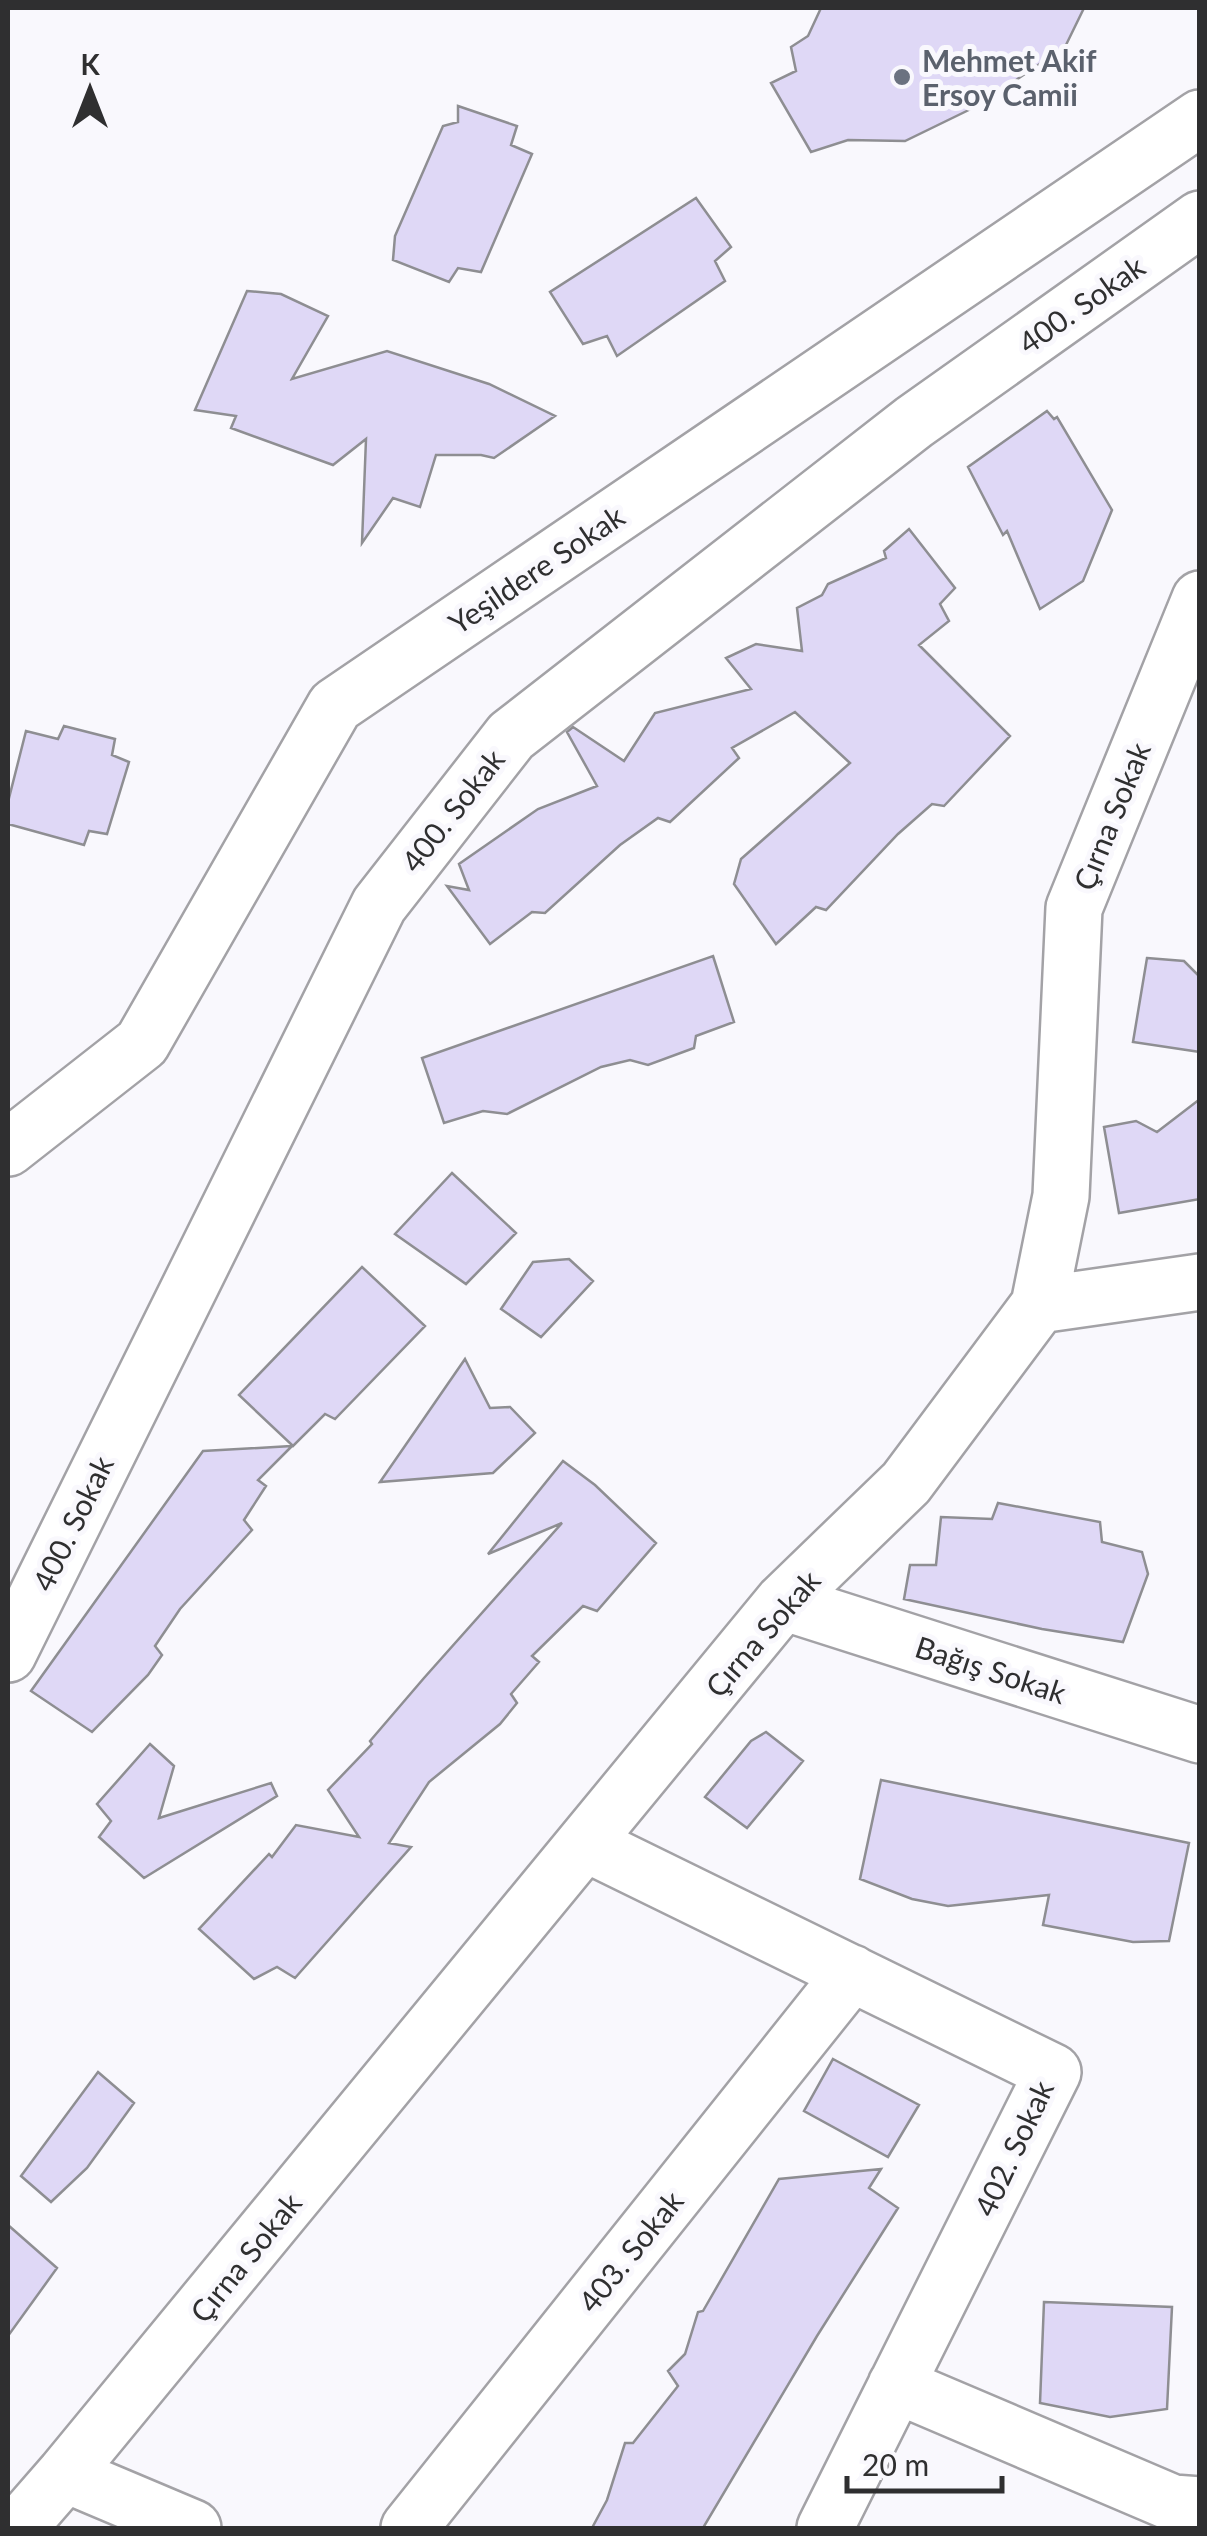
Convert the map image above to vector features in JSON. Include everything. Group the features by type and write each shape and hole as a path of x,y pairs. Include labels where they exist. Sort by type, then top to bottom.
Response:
{"street":[{"name":"Yeşildere Sokak","path":"8,1148 142,1043 335,706 1200,118"},
{"name":"400. Sokak","path":"8,1654 378,905 511,736 914,422 1200,219"},
{"name":"Çırna Sokak","path":"18,2528 783,1602 906,1483 1039,1305 1061,1196 1074,908 1200,599"},
{"path":"1039,1305 1200,1282"},
{"name":"Bağış Sokak","path":"783,1602 1200,1735"},
{"name":"402. Sokak","path":"584,1844 1053,2072 826,2528"},
{"name":"403. Sokak","path":"409,2528 852,1972"},
{"path":"896,2386 1173,2502 1200,2505"},
{"path":"66,2474 193,2528"}],"building":[{"name":"Mehmet Akif Ersoy Camii","path":"821,8 1084,8 1065,47 979,105 905,141 848,140 811,152 771,83 796,71 791,47 808,36"},
{"path":"458,106 517,126 511,145 532,154 481,272 458,268 449,282 393,260 395,236 443,126 458,122"},
{"path":"696,198 731,247 715,261 725,281 617,356 607,336 583,344 550,292"},
{"path":"247,291 281,294 328,316 292,379 387,351 489,384 555,416 494,458 436,455 420,507 393,498 362,543 366,439 333,465 231,428 236,416 195,410"},
{"path":"1047,411 1054,419 1057,417 1112,510 1083,581 1040,609 1007,531 1003,535 968,467"},
{"path":"909,529 955,588 940,604 949,621 919,645 1010,736 944,806 932,804 826,910 816,907 776,944 734,884 741,859 850,763 795,712 732,748 739,758 670,822 658,818 620,845 545,913 532,912 490,944 447,886 469,890 459,864 538,809 597,786 567,732 573,727 624,761 655,713 751,689 726,658 756,644 802,651 797,608 822,595 828,584 886,558 884,551"},
{"path":"64,726 115,739 112,755 129,762 107,834 89,831 84,845 8,824 8,802 26,731 58,739"},
{"path":"713,956 734,1022 696,1036 694,1048 648,1065 630,1060 601,1067 507,1114 483,1111 444,1123 422,1058"},
{"path":"1147,958 1184,961 1200,977 1200,1052 1133,1042"},
{"path":"1200,1099 1200,1199 1119,1213 1104,1127 1136,1121 1157,1132"},
{"path":"452,1173 516,1233 466,1284 395,1234"},
{"path":"569,1259 593,1281 541,1337 501,1309 533,1262"},
{"path":"362,1267 425,1326 335,1419 325,1414 293,1446 239,1395"},
{"path":"465,1359 490,1408 510,1407 535,1433 493,1473 380,1482"},
{"path":"292,1446 258,1480 266,1486 244,1520 252,1530 180,1609 155,1646 162,1655 148,1675 92,1732 31,1691 203,1451"},
{"path":"563,1461 595,1485 656,1543 597,1611 583,1606 532,1656 539,1662 511,1694 517,1703 500,1724 429,1782 389,1843 411,1847 295,1978 277,1967 254,1979 199,1929 269,1854 272,1857 296,1825 359,1837 328,1790 562,1523 488,1554"},
{"path":"998,1503 1100,1522 1102,1542 1142,1552 1148,1574 1123,1642 904,1599 910,1565 936,1565 941,1517 992,1519"},
{"path":"766,1732 803,1761 747,1828 705,1797 751,1741"},
{"path":"150,1744 174,1766 159,1818 271,1783 277,1796 144,1878 99,1837 111,1821 97,1804"},
{"path":"881,1780 1189,1843 1169,1941 1133,1942 1043,1925 1049,1895 948,1906 912,1899 860,1879"},
{"path":"833,2059 919,2105 888,2157 804,2111"},
{"path":"98,2072 134,2103 87,2168 51,2202 21,2176"},
{"path":"881,2169 869,2188 898,2208 703,2528 592,2528 607,2500 625,2443 633,2443 678,2386 668,2371 685,2354 698,2312 703,2311 779,2179"},
{"path":"8,2225 57,2268 8,2336"},
{"path":"1044,2302 1172,2307 1167,2409 1110,2417 1040,2403"}],"place":[{"name":"Mehmet Akif Ersoy Camii","path":"902,77"}]}
